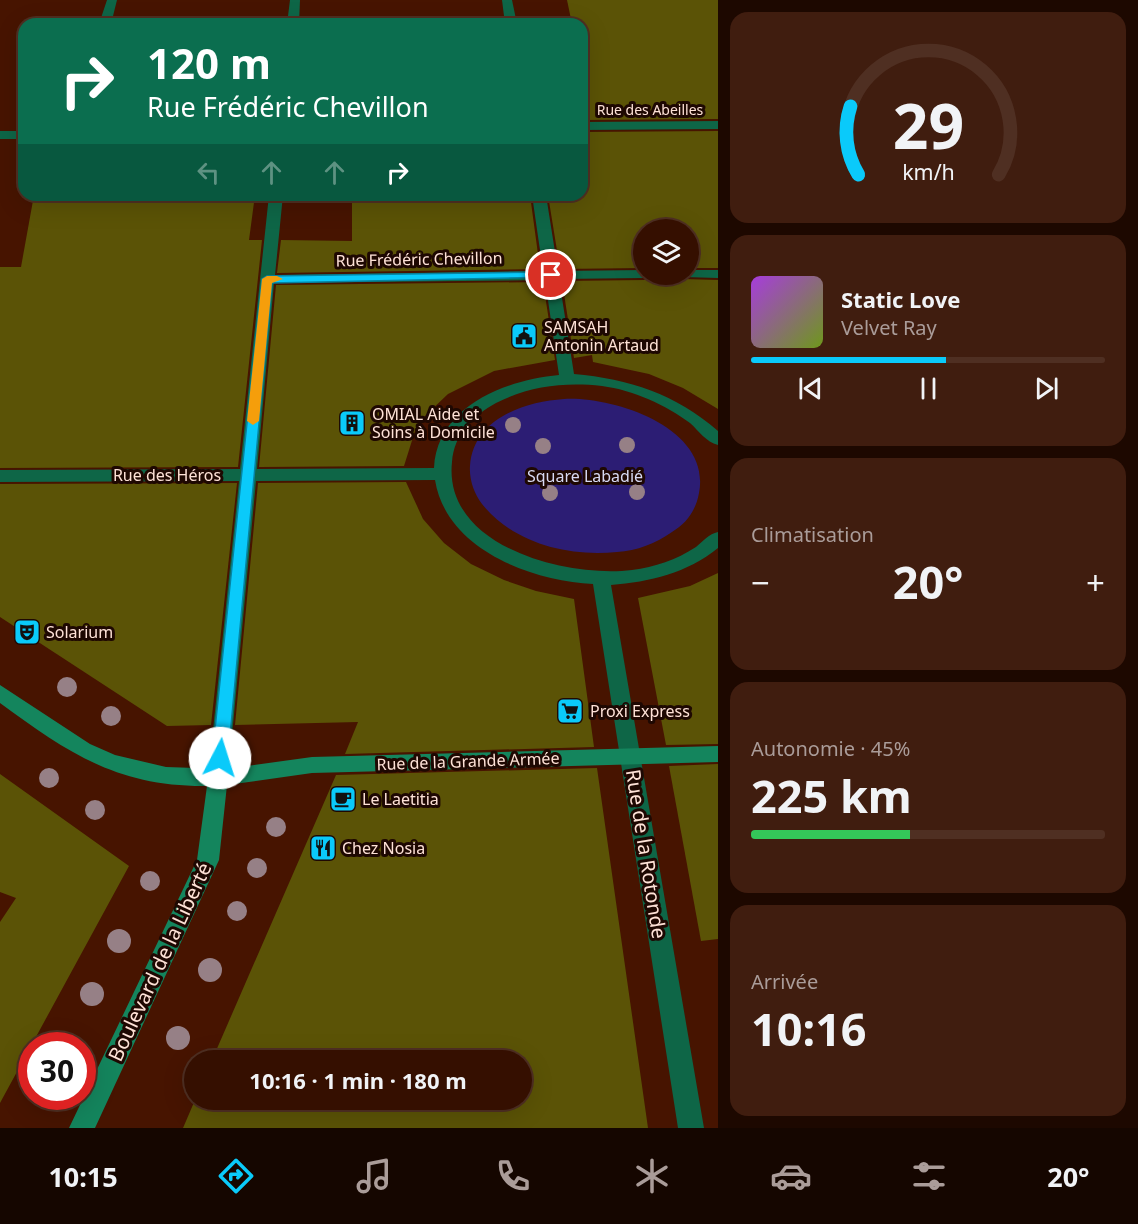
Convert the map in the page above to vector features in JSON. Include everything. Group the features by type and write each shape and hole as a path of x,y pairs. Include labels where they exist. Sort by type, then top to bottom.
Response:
{"main road":[{"path":"0,693 83,750 128,769 171,776 218,778"},
{"name":"Rue de la Grande Armée","path":"218,778 280,772 312,765 718,754"},
{"name":"Boulevard de la Liberté","path":"82,1128 208,860 218,778"}],"street":[{"path":"107,18 112,0"},
{"path":"294,18 295,0"},
{"path":"507,0 510,18"},
{"name":"Rue des Abeilles","path":"588,126 718,125"},
{"path":"0,135 18,135"},
{"path":"218,778 275,201"},
{"path":"540,201 567,379"},
{"name":"Rue Frédéric Chevillon","path":"267,279 633,274"},
{"path":"699,274 718,274"},
{"path":"718,440 689,413 668,401 619,384 567,379 513,389 489,399 469,413 454,429 444,448 442,474 446,495 461,520 486,543 519,562 557,574 601,579 657,573 704,551 718,538"},
{"name":"Rue des Héros","path":"0,476 442,474"},
{"name":"Rue de la Rotonde","path":"601,579 691,1128"}],"green space":[{"name":"Square Labadié","path":"564,399 584,399 631,410 675,433 690,450 699,470 698,499 690,516 677,528 646,546 599,553 562,550 544,545 526,538 495,518 477,496 470,476 473,450 480,436 490,425 517,409"}],"building":[{"path":"567,0 718,0 718,119 588,120 588,18 571,18"},
{"path":"718,131 718,268 699,268 699,219 633,219 633,268 560,269 549,201 588,201 588,132"},
{"path":"33,201 254,201 249,240 262,240 238,467 0,468 0,267 21,267"},
{"path":"352,201 531,201 540,269 277,273 281,240 352,241"},
{"path":"699,279 718,280 718,409 683,388 649,374 593,362 592,355 574,358 562,281 633,280 633,285 699,285"},
{"path":"543,282 555,360 494,371 448,394 426,415 415,431 404,466 259,467 276,285"},
{"path":"406,482 423,519 444,543 471,564 504,580 536,591 574,599 594,747 345,754 358,722 235,725 258,483"},
{"path":"237,483 211,725 167,726 0,617 0,484"},
{"path":"718,573 718,744 666,745 638,598 690,586"},
{"path":"718,764 718,939 701,941 669,766"},
{"path":"597,768 648,1128 183,1128 191,1110 532,1110 532,1050 216,1050 336,775"},
{"path":"0,774 129,866 39,1032 18,1032 18,1070 0,1103 0,922 16,898 0,892"}],"slow traffic":[{"path":"253,421 267,279 277,279"}],"place":[{"name":"SAMSAH Antonin Artaud","path":"524,336"},
{"name":"OMIAL Aide et Soins à Domicile","path":"352,423"},
{"name":"Solarium","path":"27,632"},
{"name":"Proxi Express","path":"570,711"},
{"name":"Le Laetitia","path":"343,799"},
{"name":"Chez Nosia","path":"323,848"}],"route":[{"path":"220,758 267,279 551,275"}]}
